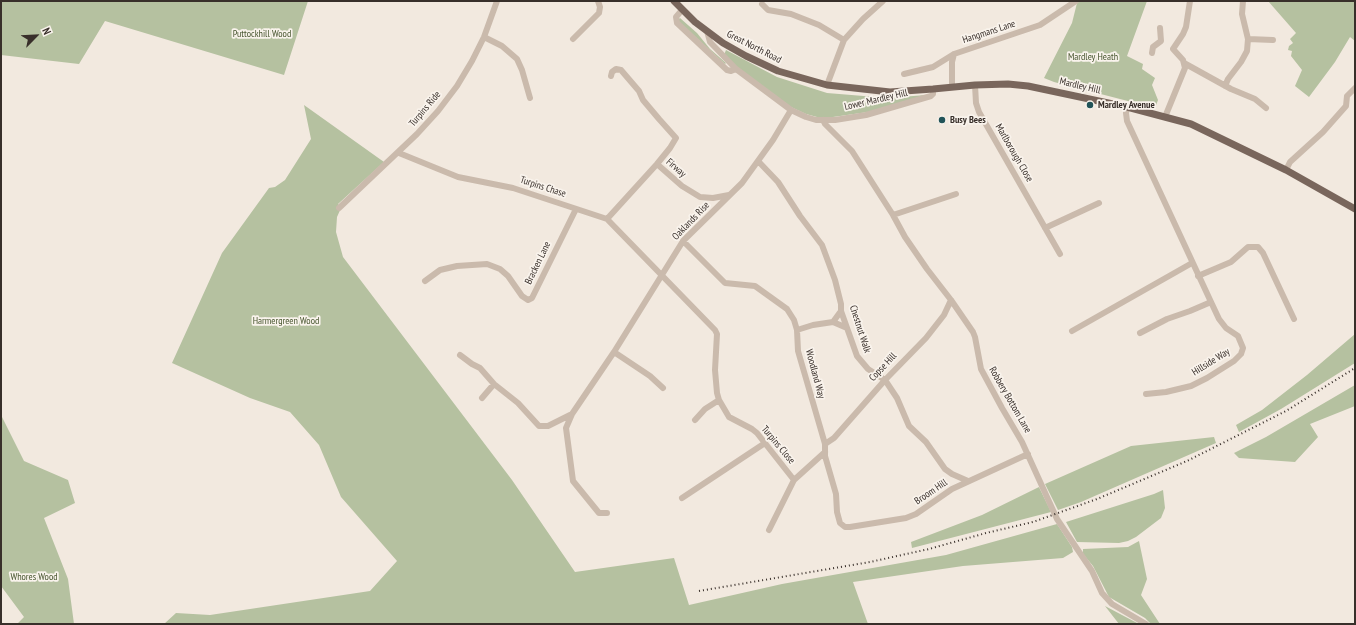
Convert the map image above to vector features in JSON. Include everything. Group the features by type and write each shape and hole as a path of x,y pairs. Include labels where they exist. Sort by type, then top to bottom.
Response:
{"main road":[{"name":"Great North Road","path":"674,1 682,10 707,31 723,43 746,56 778,71 827,85"},
{"name":"Mardley Hill","path":"827,85 890,92 975,85 1008,84 1033,87 1127,107 1191,124 1286,170 1355,209"}],"street":[{"name":"Turpins Ride","path":"339,208 399,152 438,111 457,86 484,37 497,1"},
{"path":"573,39 598,13 600,7 598,1"},
{"path":"827,85 844,40 863,19 883,1"},
{"name":"Hangmans Lane","path":"904,74 933,67 954,54 1040,25 1076,1"},
{"path":"1172,49 1183,34 1186,27 1190,1"},
{"path":"1225,86 1228,79 1247,52 1248,39 1242,14 1244,1"},
{"path":"762,4 768,10 791,14 818,25 844,40"},
{"name":"Lower Mardley Hill","path":"682,10 676,17 677,23 727,70 730,71 736,69"},
{"path":"1160,28 1161,41 1172,49 1184,63 1254,100 1266,108"},
{"name":"Lower Mardley Hill","path":"707,31 709,41 736,69 791,110 806,117 823,120 835,120 866,115 925,99 932,95 933,89"},
{"path":"484,37 502,46 517,59 522,70 530,98"},
{"path":"1248,39 1273,40"},
{"path":"1152,53 1152,48 1161,41"},
{"path":"719,52 723,43"},
{"path":"952,87 952,62 954,54"},
{"path":"1165,117 1185,68 1184,63"},
{"path":"611,76 616,69 621,70 639,91 643,100 676,138 657,164"},
{"name":"Marlborough Close","path":"975,85 976,104 980,112 1060,254"},
{"path":"1286,170 1290,162 1323,132 1346,106 1347,96 1355,88"},
{"path":"1127,107 1127,121 1211,302 1167,319 1140,332"},
{"name":"Oaklands Rise","path":"460,354 472,364 480,368 494,384 518,403 539,426 548,426 572,414 614,352 661,274 683,241 742,183 773,140 791,110"},
{"name":"Robbery Bottom Lane","path":"823,120 825,124 852,151 912,246 973,332 981,369 1022,442 1057,518 1092,571 1102,593 1112,604 1146,624"},
{"name":"Turpins Chase","path":"399,152 458,176 513,188 550,199 607,220 661,274"},
{"name":"Chestnut Walk","path":"758,161 778,182 800,216 822,245 835,280 841,304 841,311 857,356 868,369 885,380 896,398 909,426 926,442 949,472 968,480"},
{"name":"Firway","path":"607,220 657,164 682,186 700,197 713,198 729,195"},
{"path":"893,215 956,194"},
{"path":"1045,228 1100,203"},
{"name":"Bracken Lane","path":"425,281 440,270 457,266 487,264 500,269 508,276 522,296 528,300 532,298 576,209"},
{"name":"Woodland Way","path":"683,241 725,283 754,286 787,309 794,320 797,330 798,352 825,444 825,452 836,494 837,512 840,523"},
{"path":"1198,276 1231,262 1248,247 1258,248 1263,253 1294,318"},
{"path":"1072,331 1192,262"},
{"name":"Turpins Close","path":"661,274 712,326 717,334 715,370 719,400 729,417 752,429 794,480 825,452"},
{"name":"Copse Hill","path":"825,444 834,438 885,380 926,338 944,315 951,300"},
{"name":"Hillside Way","path":"1146,394 1166,392 1191,386 1207,378 1238,357 1243,348 1242,343 1238,336 1226,328 1219,319 1211,302"},
{"path":"832,322 841,311"},
{"path":"797,330 813,325 832,322 847,328"},
{"path":"614,352 650,376 663,388"},
{"path":"482,398 494,384"},
{"path":"695,420 705,409 719,400"},
{"path":"572,414 566,428 573,481 599,513 607,513"},
{"path":"682,498 765,443"},
{"name":"Broom Hill","path":"840,523 845,527 850,528 906,518 916,514 940,496 968,480 1028,454"},
{"path":"769,530 794,480"}],"green space":[{"name":"Puttockhill Wood","path":"1,1 308,1 284,75 105,21 79,64 1,55"},
{"name":"Mardley Heath","path":"1079,1 1147,1 1127,56 1143,64 1142,69 1155,78 1152,85 1158,100 1155,108 1054,82 1044,78 1072,23 1077,3"},
{"path":"1268,1 1355,1 1355,41 1350,37 1335,62 1309,97 1295,86 1302,70 1291,56 1292,51 1288,50 1289,46 1293,43 1290,39 1296,33"},
{"path":"680,18 697,33 710,49 726,63 725,64 679,22"},
{"path":"726,50 777,77 827,93 888,98 926,95 868,112 826,118 817,117 791,107 734,66 724,55"},
{"name":"Harmergreen Wood","path":"304,105 384,162 338,204 341,208 337,217 336,232 343,257 512,480 575,572 674,558 689,605 782,584 946,555 1057,524 1072,547 1073,552 1063,558 963,566 853,582 868,624 164,624 176,613 210,615 370,591 397,561 341,497 319,445 290,412 250,398 172,363 222,253 269,188 275,187 285,180 311,139"},
{"path":"1355,334 1355,363 1281,409 1239,432 1236,425 1262,410 1307,375"},
{"path":"1355,385 1355,406 1310,424 1318,437 1295,462 1239,458 1234,453 1266,437"},
{"name":"Whores Wood","path":"1,415 24,461 68,480 75,503 44,518 68,579 74,624 17,624 24,617 1,586"},
{"path":"1214,437 1216,443 1081,502 1058,510 1045,484 1131,446"},
{"path":"1039,487 1051,512 912,548 911,542 982,515"},
{"path":"1163,490 1165,508 1161,518 1136,537 1128,541 1119,543 1077,542 1066,522 1154,494"},
{"path":"1139,541 1147,579 1141,595 1160,624 1151,624 1145,618 1109,597 1093,566 1083,554 1083,549 1128,547"},
{"path":"1105,606 1139,624 1119,624"}],"railway":[{"path":"699,591 870,562 929,549 1033,522 1097,499 1187,461 1286,411 1355,368"}],"place":[{"name":"Mardley Avenue","path":"1090,105"},
{"name":"Busy Bees","path":"942,120"}]}
